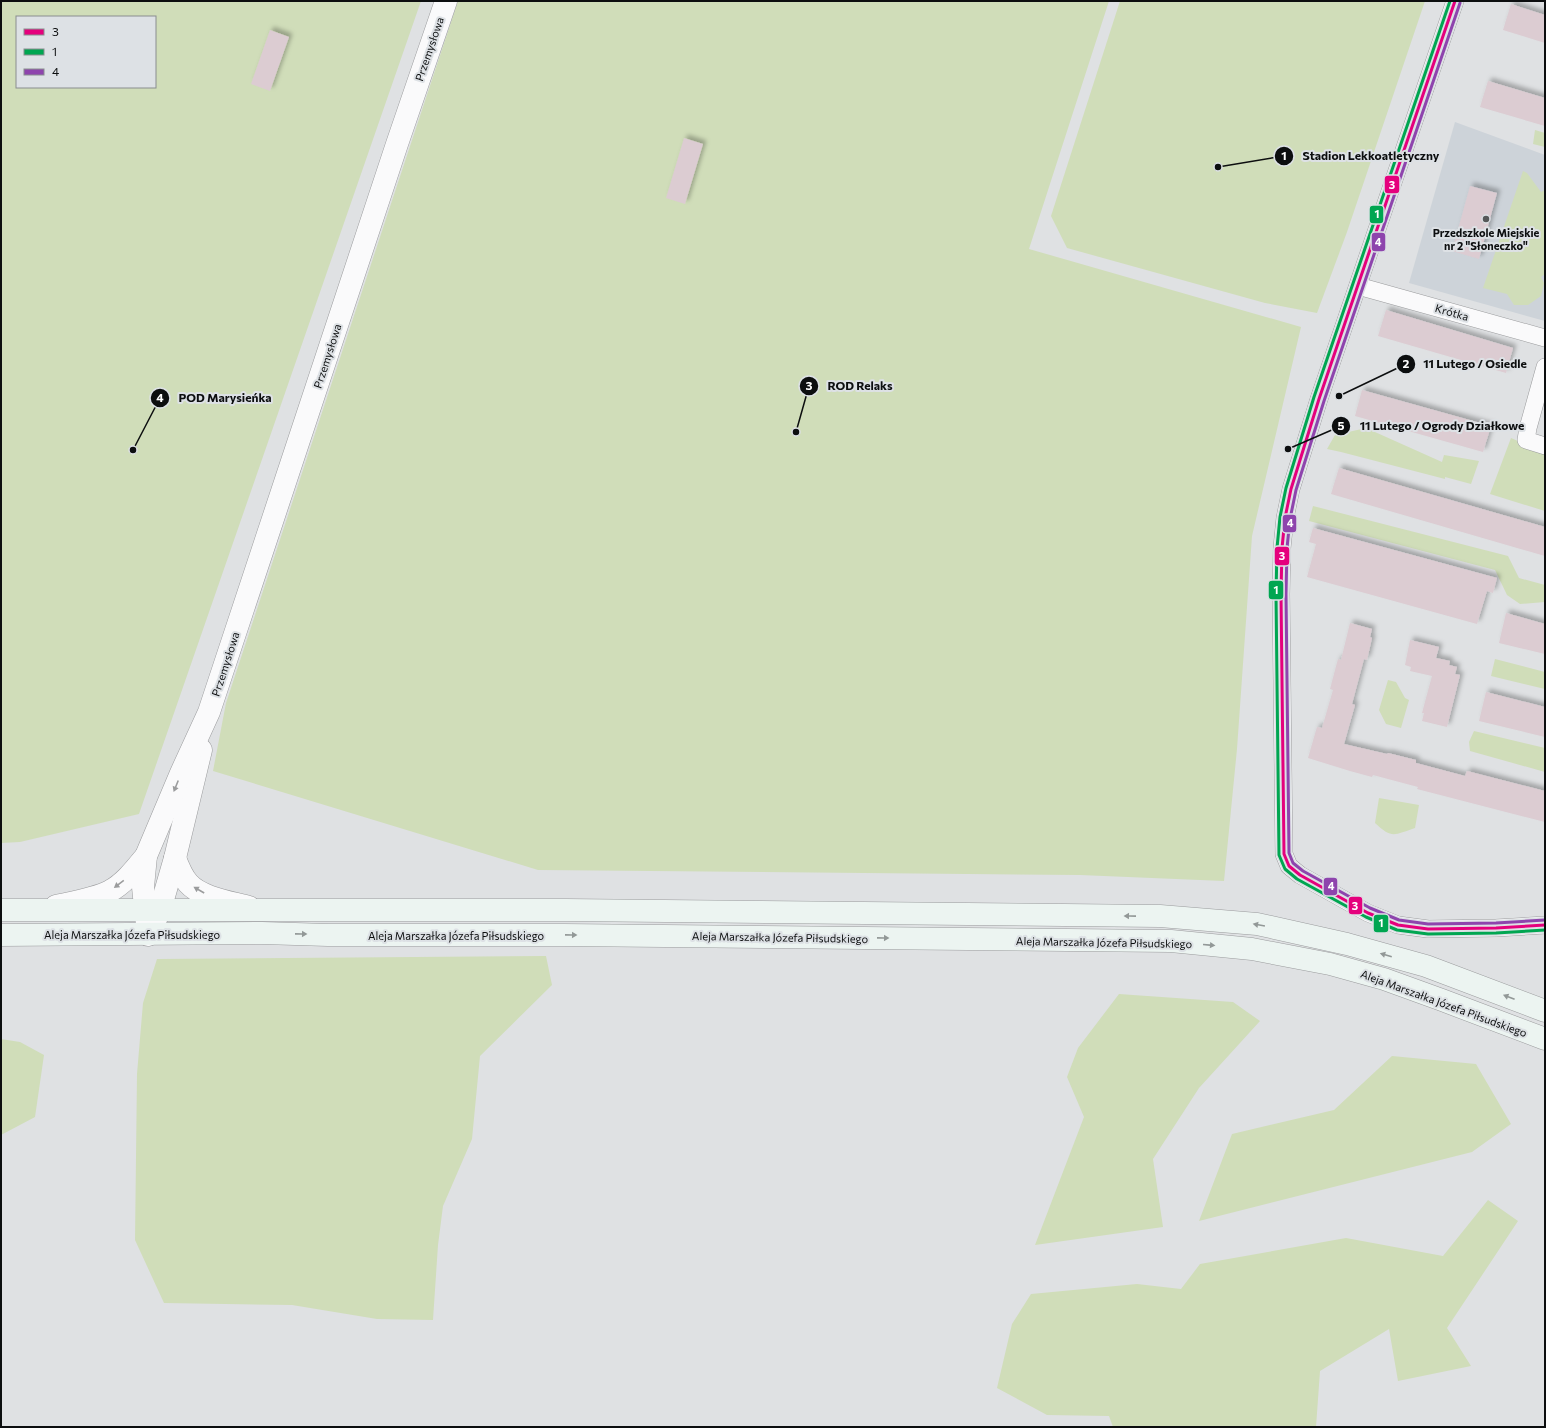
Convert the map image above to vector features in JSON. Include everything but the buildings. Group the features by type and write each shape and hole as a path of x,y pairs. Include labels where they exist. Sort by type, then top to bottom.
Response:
{"main road":[{"path":"1,910 582,910 1160,916 1257,924 1347,944 1426,966 1545,1011"},
{"name":"Aleja Marszałka Józefa Piłsudskiego","path":"1,935 262,933 328,935 580,935 1171,941 1252,949 1330,964 1384,979 1545,1040"}],"street":[{"name":"Przemysłowa","path":"153,910 143,887 146,856 181,773 209,712 392,159 446,1"},
{"path":"1455,1 1301,454 1285,518 1282,548 1281,594 1283,849 1287,862 1295,871 1351,904 1381,919 1398,925 1428,929 1496,928 1545,925"},
{"name":"Krótka","path":"1358,286 1545,338"},
{"path":"1545,367 1526,440 1545,446"},
{"name":"Przemysłowa","path":"148,935 153,910 175,858 195,779 209,712"},
{"path":"41,910 84,899 111,890 128,877 146,856"},
{"path":"175,858 181,873 188,883 197,890 211,897 263,910"}],"shaded area":[{"name":"Przedszkole Miejskie nr 2 \"Słoneczko\"","path":"1455,122 1545,155 1545,321 1409,283"}],"green space":[{"path":"1,1 421,1 139,814 20,842 1,843"},
{"path":"458,1 1109,1 1029,249 1301,327 1252,536 1237,749 1224,881 1080,875 538,870 213,771 226,703"},
{"path":"1120,1 1425,1 1347,232 1317,313 1265,303 1067,248 1051,216"},
{"path":"1535,130 1545,133 1545,147 1533,144"},
{"path":"1523,171 1527,173 1541,192 1545,190 1545,274 1541,277 1544,283 1541,296 1528,305 1514,305 1507,294 1483,288"},
{"path":"1366,428 1442,462 1444,455 1479,461 1471,484 1445,477 1445,479 1327,449 1335,435"},
{"path":"1511,438 1545,453 1545,511 1490,494"},
{"path":"1313,506 1508,556 1519,578 1545,585 1545,602 1520,604 1507,595 1495,570 1309,521"},
{"path":"1495,659 1545,672 1545,689 1491,676"},
{"path":"1388,680 1396,682 1405,698 1409,700 1401,728 1386,724 1379,710"},
{"path":"1474,731 1545,748 1545,772 1470,751 1469,742"},
{"path":"1379,798 1419,805 1415,828 1398,834 1385,832 1375,823"},
{"path":"546,956 552,985 480,1056 472,1139 443,1206 438,1245 433,1320 377,1319 292,1305 164,1303 135,1240 137,1074 143,1003 157,959"},
{"path":"1119,994 1233,1002 1260,1021 1199,1088 1153,1159 1163,1227 1035,1245 1084,1117 1067,1077 1078,1048"},
{"path":"1,1039 20,1042 44,1055 35,1117 1,1135"},
{"path":"1392,1056 1476,1064 1511,1124 1472,1152 1199,1221 1232,1134 1334,1110"},
{"path":"1488,1200 1518,1221 1447,1328 1471,1366 1398,1381 1389,1329 1320,1371 1316,1427 1113,1427 1109,1416 1047,1415 997,1388 1012,1324 1031,1294 1137,1284 1181,1289 1200,1264 1346,1238 1443,1256"}],"transit line":[{"name":"1","path":"1450,1 1314,397 1286,488 1280,517 1277,548 1276,594 1279,855 1285,869 1297,879 1366,917 1397,930 1428,934 1496,933 1545,930"},
{"name":"3","path":"1455,1 1319,399 1291,489 1285,518 1282,548 1281,594 1284,854 1289,866 1300,875 1368,913 1398,925 1428,929 1496,928 1545,925"},
{"name":"4","path":"1460,3 1324,401 1296,490 1290,519 1287,548 1286,594 1289,853 1293,863 1303,871 1370,908 1399,920 1428,924 1496,923 1545,920"}],"place":[{"name":"Stadion Lekkoatletyczny","path":"1218,167"},
{"name":"Przedszkole Miejskie nr 2 \"Słoneczko\"","path":"1486,219"},
{"name":"11 Lutego / Osiedle","path":"1339,396"},
{"name":"ROD Relaks","path":"796,432"},
{"name":"11 Lutego / Ogrody Działkowe","path":"1288,449"},
{"name":"POD Marysieńka","path":"133,450"}]}
